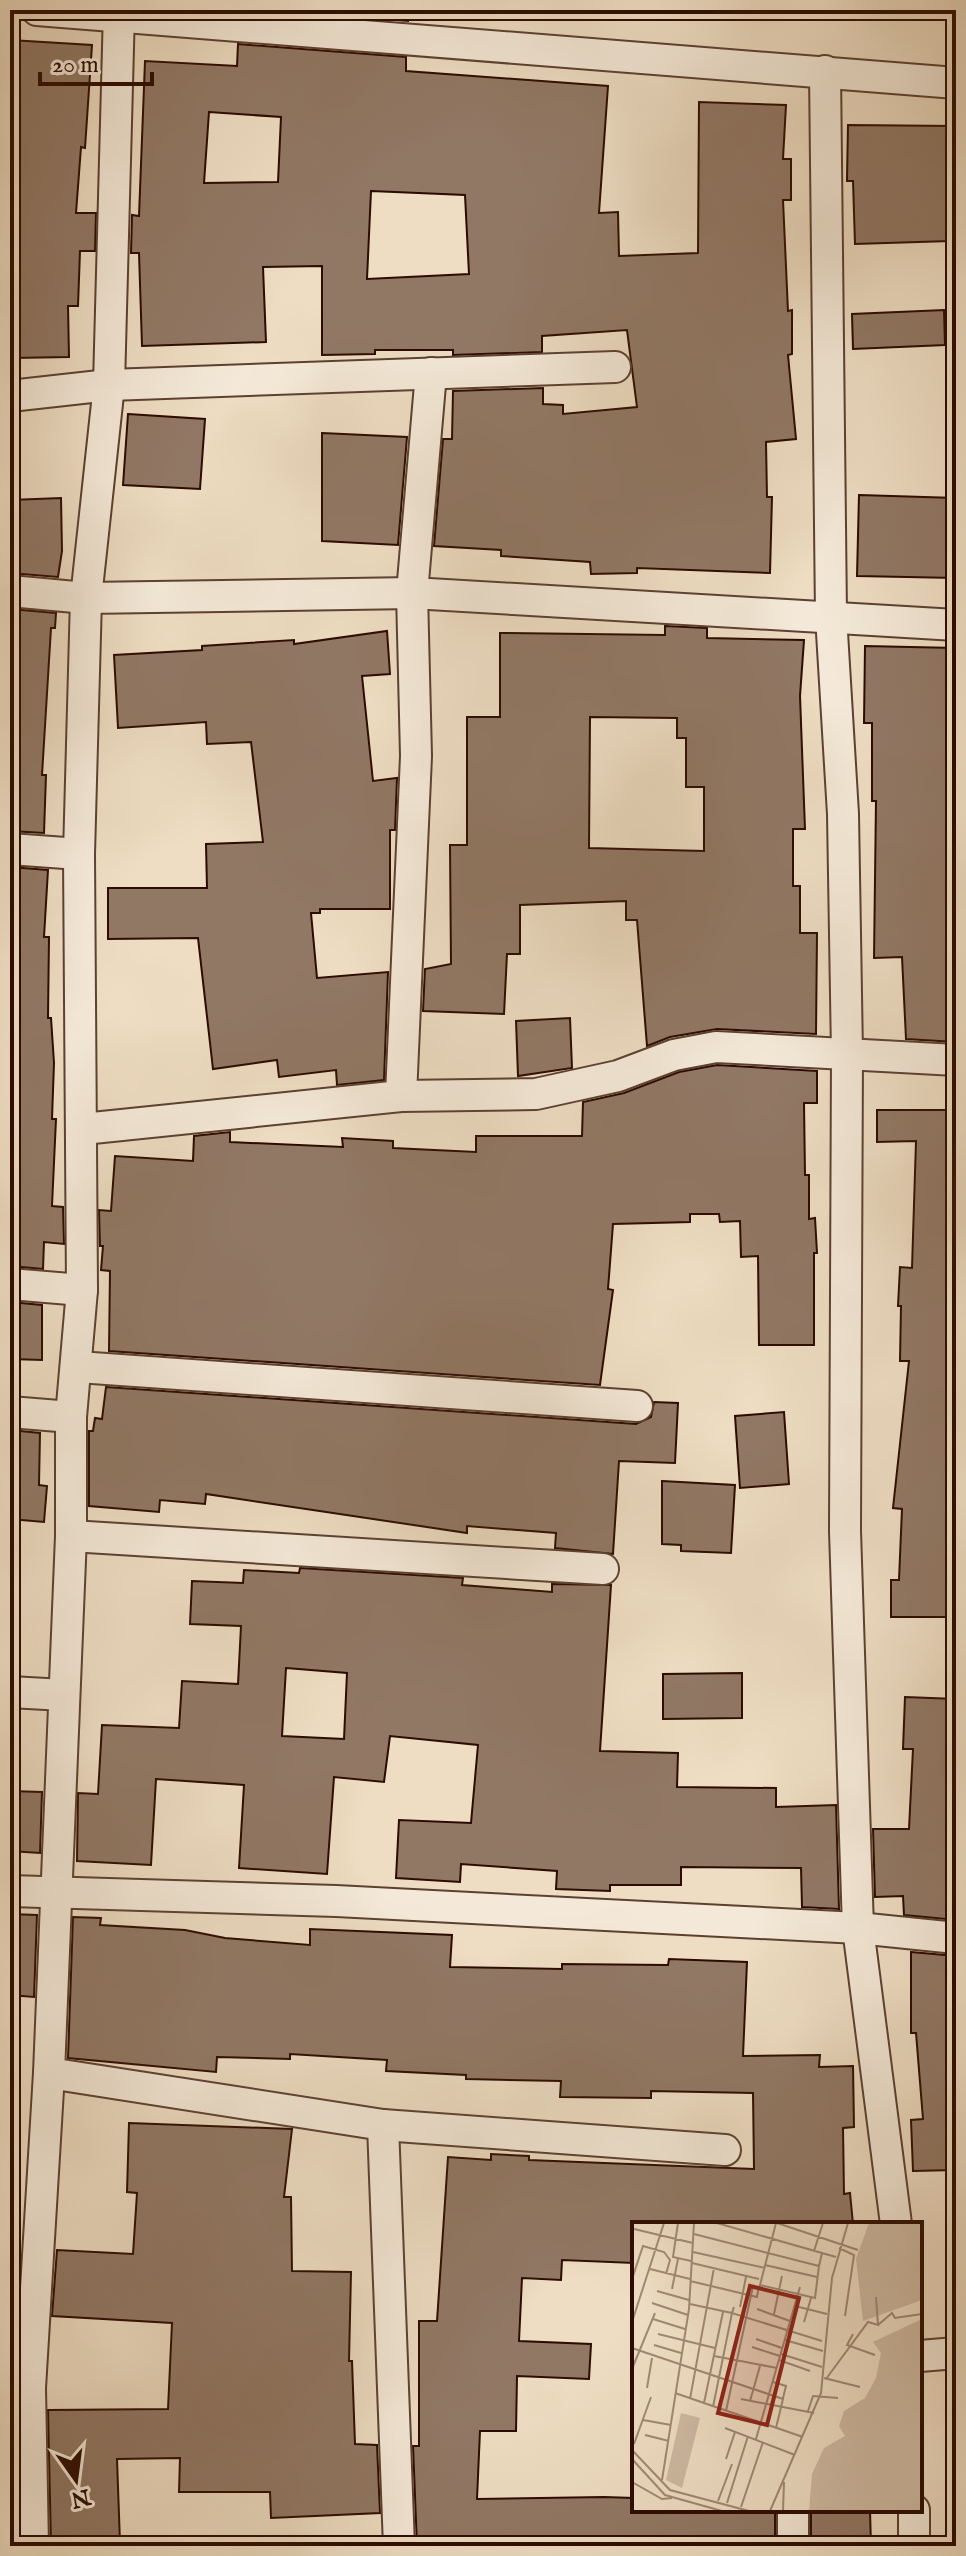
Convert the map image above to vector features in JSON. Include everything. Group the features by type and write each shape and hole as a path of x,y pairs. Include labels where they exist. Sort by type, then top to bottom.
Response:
{"street":[{"path":"37,10 119,13 956,83"},
{"path":"33,2546 20,2387 49,2073 71,1536 71,1417 78,1367 82,1290 79,854 86,598 109,385 119,13"},
{"path":"825,71 831,616 843,814 847,1054 845,1531 858,1928 896,2222"},
{"path":"10,396 109,385 615,367"},
{"path":"401,1096 416,756 412,593 431,373"},
{"path":"10,591 86,598 412,593 956,625"},
{"path":"10,849 79,854"},
{"path":"83,1129 401,1096 536,1094 618,1076 674,1055 716,1047 956,1060"},
{"path":"10,1284 82,1290"},
{"path":"78,1367 637,1406"},
{"path":"10,1412 71,1417"},
{"path":"71,1536 603,1569"},
{"path":"10,1692 64,1695"},
{"path":"10,1891 336,1901 858,1928 956,1938"},
{"path":"49,2073 383,2125 725,2150"},
{"path":"383,2125 399,2546"},
{"path":"922,2356 956,2353"},
{"path":"793,2512 793,2546"},
{"path":"914,2512 914,2546"}],"building":[{"path":"264,10 408,10 408,21"},
{"path":"10,40 92,45 85,148 81,147 76,213 96,213 95,251 80,251 78,306 68,306 69,357 13,358"},
{"path":"238,44 406,57 406,71 608,86 599,213 618,212 619,256 698,253 699,102 786,105 783,159 791,159 791,200 783,200 788,311 792,310 792,354 788,355 796,439 766,442 767,497 772,497 770,573 637,568 637,573 591,574 590,562 501,556 501,550 434,546 443,439 452,439 453,391 543,388 543,404 563,405 563,414 637,407 627,330 542,336 542,352 453,355 453,350 375,350 375,354 322,355 322,266 263,267 266,342 142,346 139,253 131,253 132,215 139,216 145,61 237,66","holes":["209,112 281,117 278,182 204,183","371,191 465,195 469,274 367,279"]},
{"path":"848,125 956,126 956,182 948,182 950,241 855,244 853,181 847,181"},
{"path":"944,310 945,345 853,349 852,314"},
{"path":"128,414 205,419 200,489 123,485"},
{"path":"322,433 407,437 398,545 322,541"},
{"path":"859,495 956,498 956,578 857,576"},
{"path":"61,498 62,551 58,577 10,573 10,500"},
{"path":"10,609 56,613 55,628 51,628 42,775 46,775 44,833 10,831"},
{"path":"665,626 707,628 707,638 804,640 800,696 805,829 793,829 793,886 800,886 800,933 817,933 816,1034 717,1029 670,1037 647,1046 637,920 626,920 626,901 520,905 520,954 507,954 504,1014 423,1011 425,969 451,964 450,845 467,845 467,717 500,717 500,633 665,635","holes":["590,717 677,718 677,738 686,738 686,787 704,787 704,851 589,848"]},
{"path":"387,631 390,674 362,676 373,781 397,778 395,830 390,830 390,909 320,909 320,913 311,913 317,978 388,972 384,1080 337,1085 336,1070 279,1077 277,1060 213,1069 198,938 108,939 108,888 207,888 206,844 263,842 251,742 207,744 206,722 118,728 114,655 294,640 294,644"},
{"path":"865,646 956,648 956,1042 906,1039 902,957 874,958 876,801 872,801 872,723 864,723"},
{"path":"10,867 48,870 44,937 49,937 48,1018 51,1018 54,1063 52,1119 56,1119 52,1206 63,1207 64,1244 44,1242 43,1269 10,1266"},
{"path":"570,1018 572,1068 518,1076 516,1021"},
{"path":"717,1065 817,1071 817,1103 804,1103 805,1175 809,1175 809,1219 815,1218 817,1253 814,1253 814,1345 759,1345 758,1256 741,1257 740,1221 720,1222 719,1214 690,1214 690,1222 613,1224 608,1289 613,1290 600,1385 109,1351 110,1271 101,1270 103,1246 100,1246 99,1210 111,1211 115,1156 193,1161 194,1136 230,1132 230,1142 343,1147 342,1138 393,1141 393,1148 476,1152 476,1136 582,1136 583,1102 624,1093 679,1072"},
{"path":"877,1110 956,1110 956,1617 891,1617 891,1580 899,1580 902,1509 893,1508 909,1361 900,1361 900,1267 912,1268 916,1141 877,1142"},
{"path":"10,1302 42,1305 42,1360 10,1359"},
{"path":"106,1387 636,1424 651,1417 654,1402 678,1403 675,1463 619,1461 613,1554 555,1548 556,1533 467,1526 467,1533 206,1494 205,1504 160,1500 159,1512 89,1506 89,1431 93,1431 95,1418 102,1419"},
{"path":"784,1412 789,1484 740,1488 735,1416"},
{"path":"10,1430 40,1433 39,1485 47,1486 44,1522 10,1519"},
{"path":"662,1481 735,1485 731,1553 681,1551 681,1545 662,1544"},
{"path":"300,1568 463,1578 462,1585 552,1592 552,1584 611,1585 600,1751 678,1753 677,1787 776,1788 776,1807 836,1805 839,1909 802,1907 801,1868 681,1867 681,1885 610,1885 610,1891 556,1889 557,1871 461,1864 460,1882 396,1878 399,1820 471,1823 478,1745 390,1736 384,1782 334,1777 327,1874 239,1868 244,1785 156,1779 151,1865 77,1861 78,1793 98,1794 102,1725 179,1728 182,1681 238,1684 241,1626 190,1624 192,1581 243,1583 244,1570 299,1573","holes":["286,1668 347,1673 344,1739 282,1736"]},
{"path":"742,1673 742,1718 663,1719 663,1674"},
{"path":"905,1697 956,1699 956,1920 904,1915 903,1896 875,1897 873,1829 909,1829 913,1749 903,1749"},
{"path":"10,1791 42,1792 40,1853 10,1851"},
{"path":"10,1914 37,1915 34,1997 10,1995"},
{"path":"73,1917 101,1918 100,1925 185,1930 225,1938 310,1945 310,1929 452,1935 450,1967 562,1969 562,1964 668,1965 669,1959 747,1962 743,2056 820,2055 819,2067 853,2066 854,2127 843,2128 844,2194 850,2193 853,2222 632,2222 632,2263 562,2260 561,2280 522,2278 519,2341 591,2344 589,2379 517,2376 516,2431 480,2431 477,2499 632,2498 632,2512 775,2512 775,2546 417,2546 413,2446 419,2446 419,2321 437,2321 448,2157 491,2160 491,2154 529,2156 529,2160 754,2169 753,2093 651,2091 651,2098 560,2097 561,2081 466,2079 466,2075 386,2071 387,2060 290,2054 290,2059 217,2057 216,2072 68,2058"},
{"path":"911,1952 956,1956 956,2170 913,2171 911,2120 923,2119 916,2033 911,2033"},
{"path":"129,2123 292,2129 284,2197 291,2197 292,2271 351,2272 349,2361 352,2361 355,2444 377,2445 380,2513 271,2518 270,2492 179,2492 180,2458 117,2459 120,2543 51,2545 48,2410 168,2409 172,2323 52,2316 57,2250 133,2254 137,2193 127,2192"},
{"path":"811,2512 870,2512 871,2546 811,2546"}]}
